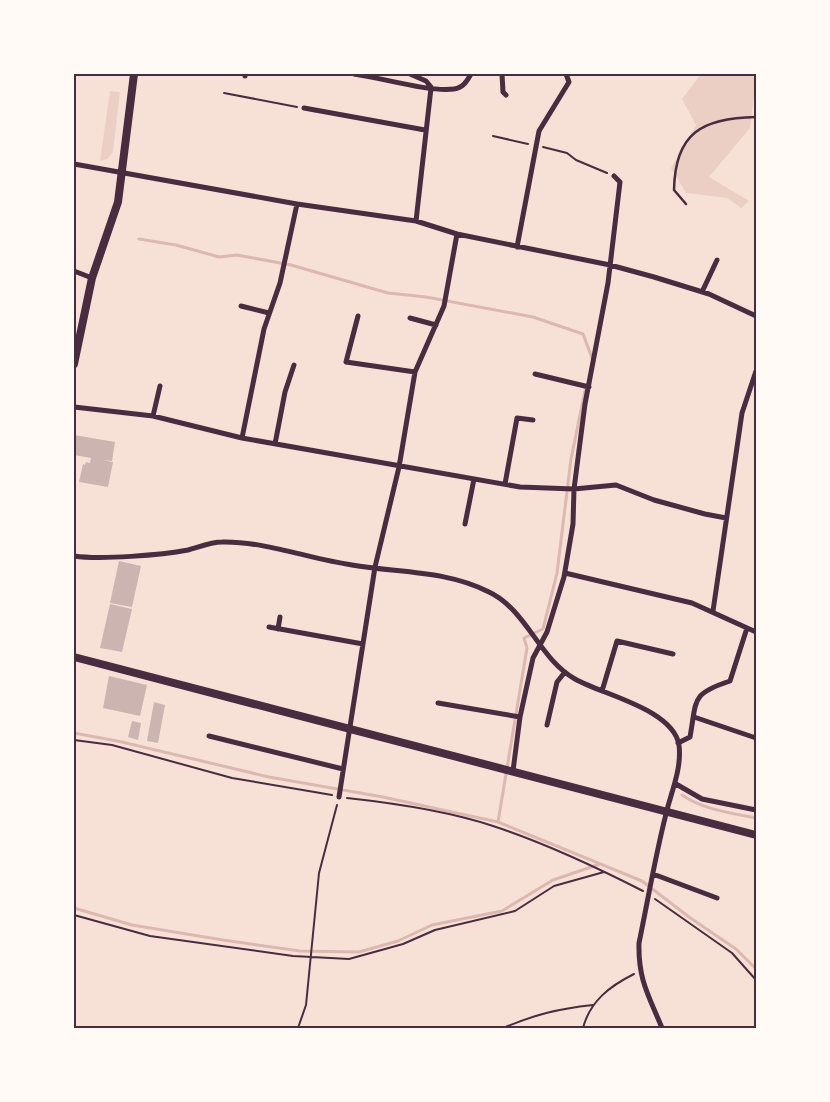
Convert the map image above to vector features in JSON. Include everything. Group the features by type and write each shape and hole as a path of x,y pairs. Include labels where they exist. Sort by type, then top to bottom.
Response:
{"main road":[{"path":"74,364 92,278 118,202 134,74"},
{"path":"74,657 756,835"}],"street":[{"path":"354,74 432,88 456,89 467,82 470,74"},
{"path":"410,74 426,81 432,88"},
{"path":"502,74 503,92 506,95"},
{"path":"517,247 539,131 569,82 566,74"},
{"path":"416,221 425,130 432,88"},
{"path":"304,108 425,130"},
{"path":"74,164 297,204 416,221 457,234 610,265 702,292 756,316"},
{"path":"513,771 520,717 533,658 541,646 565,573 573,524 574,489 610,265 620,182 614,176"},
{"path":"242,438 264,329 280,283 297,204"},
{"path":"339,797 375,567 399,467 416,372 444,306 457,234"},
{"path":"702,292 717,260"},
{"path":"74,271 92,278"},
{"path":"242,306 269,313"},
{"path":"358,316 346,362 416,372"},
{"path":"410,318 436,325"},
{"path":"275,444 285,392 294,365"},
{"path":"712,611 742,413 756,371"},
{"path":"535,374 589,387"},
{"path":"153,416 160,386"},
{"path":"74,407 153,416 242,438 474,480 574,489 616,485 671,504 726,518"},
{"path":"505,484 517,418 533,420"},
{"path":"465,524 474,480"},
{"path":"74,556 113,556 186,550 220,542 241,543 354,566 435,574 491,592 513,609 554,662 574,678 662,719 678,743 680,756 676,784 666,812 639,943 642,983 662,1028"},
{"path":"565,573 692,603 756,632"},
{"path":"278,628 280,617"},
{"path":"269,627 363,644"},
{"path":"678,743 690,736 699,695 709,687 730,681 747,628"},
{"path":"602,691 617,641 673,654"},
{"path":"547,725 557,682 566,672"},
{"path":"438,703 520,717"},
{"path":"694,717 756,738"},
{"path":"209,736 343,769"},
{"path":"676,784 702,799 756,810"},
{"path":"653,874 717,898"}],"lane":[{"path":"686,204 674,190 674,168 683,143 700,129 728,117 756,116"}],"path":[{"path":"224,93 304,108"},
{"path":"493,136 567,153 576,160 614,176"},
{"path":"74,740 112,745 232,778 372,801 492,825 577,858 650,894 732,953 756,980"},
{"path":"298,1028 306,1005 309,957 320,873 339,797"},
{"path":"74,915 150,936 309,957 349,959 370,955 403,944 435,930 515,911 554,886 604,872"},
{"path":"583,1028 593,1005 616,982 640,971"},
{"path":"503,1028 536,1014 558,1008 593,1005"}],"shaded area":[{"path":"701,74 756,74 756,98 754,97 750,128 709,177 749,201 741,208 727,198 686,193 671,168 696,125 682,99"},
{"path":"110,91 120,92 113,152 107,159 100,161"}],"building":[{"path":"74,435 115,442 112,461 102,460 113,462 108,487 79,482 83,464 85,465 86,462 90,463 91,458 74,455"},
{"path":"119,561 141,566 132,607 110,603"},
{"path":"110,604 132,609 122,652 100,648"},
{"path":"109,676 147,685 140,716 103,708"},
{"path":"154,702 165,705 158,743 147,741"},
{"path":"132,721 141,723 138,740 128,737"}],"waterway":[{"path":"139,239 176,245 219,257 237,255 291,265 388,293 426,297 533,317 583,334 592,358"},
{"path":"498,822 527,648 524,638 543,629 557,573 571,459 586,386"},
{"path":"74,733 122,742 269,777 383,797 498,822 642,881 689,917 736,949 756,969"},
{"path":"682,795 708,808 756,818"},
{"path":"74,908 132,925 223,940 300,951 359,952 398,941 432,925 502,911 553,880 600,864"}]}
